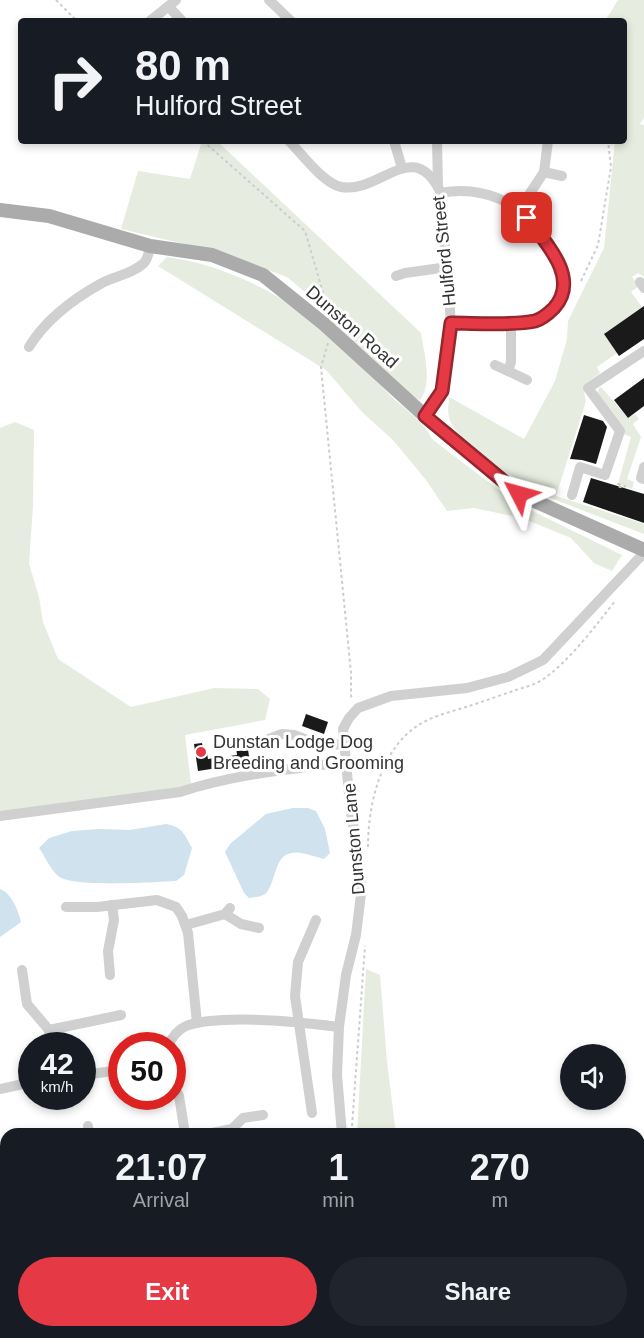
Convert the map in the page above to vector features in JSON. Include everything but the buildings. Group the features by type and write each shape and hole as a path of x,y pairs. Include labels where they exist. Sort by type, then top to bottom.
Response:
{"main road":[{"name":"Dunston Road","path":"0,210 49,216 150,246 212,255 263,275 324,324 425,416 519,494 644,551"}],"street":[{"path":"269,0 288,18"},
{"path":"154,18 172,4 180,18"},
{"path":"292,144 325,178 341,187 363,184 402,168 395,144"},
{"path":"437,144 439,190 475,191 490,195 519,210 548,246 562,271 564,281 563,292 558,304 537,321 451,323"},
{"path":"519,210 544,171 548,144"},
{"name":"Hulford Street","path":"402,168 416,168 427,172 439,190 448,267 451,323 442,391 425,416"},
{"path":"544,171 562,176"},
{"path":"30,348 39,331 75,300 104,282 134,271 147,261 150,246"},
{"path":"396,276 448,267"},
{"path":"508,371 511,362 511,322"},
{"path":"572,495 580,467 606,475 620,430 588,388 643,353"},
{"path":"495,365 527,380"},
{"path":"644,467 641,478 644,479"},
{"path":"358,708 391,696 477,685 508,677 543,660 644,551"},
{"name":"Dunston Lane","path":"341,1128 337,1075 339,1027 361,894 360,867 343,729 358,708"},
{"path":"261,742 282,734 294,735 315,743 345,745"},
{"path":"0,816 180,792 202,785 268,772 346,762"},
{"path":"66,907 97,907 157,900 176,908 186,925 198,1023"},
{"path":"110,975 108,951 114,920 112,905"},
{"path":"186,925 227,911 241,924 259,928"},
{"path":"312,1113 295,996 297,968 316,920"},
{"path":"22,970 27,1004 49,1030 121,1015"},
{"path":"176,1032 187,1025 248,1018 339,1027"},
{"path":"0,1089 18,1085"},
{"path":"181,1110 184,1128"},
{"path":"233,1128 243,1118 263,1115"}],"path":[{"path":"56,0 74,18"},
{"path":"206,144 306,231 327,306 324,324"},
{"path":"580,281 598,245 611,167 608,144"},
{"path":"326,346 321,367 351,673 351,696 358,708"},
{"path":"369,850 368,830 376,788 395,750 408,734 422,723 543,679 579,646 620,594"},
{"path":"352,1128 366,936"}],"shaded area":[{"path":"618,0 644,0 644,118 640,124 644,125 644,277 638,273 632,277 639,286 631,292 642,307 604,334 617,353 597,367 600,373 586,383 584,393 586,401 556,496 644,524 644,534 535,492 536,486 513,476 486,459 461,437 453,427 448,412 449,397 524,439 555,381 567,339 568,321 604,248 615,144 627,144 627,18 607,18"},
{"path":"201,144 220,144 421,333 427,377 420,400 408,396 344,338 319,304 287,277 218,252 121,229 138,171 190,179"},
{"path":"167,257 211,267 254,284 314,320 339,341 391,396 419,421 432,439 516,503 622,555 612,571 594,563 571,538 522,518 474,508 447,511 426,480 393,440 363,413 326,370 158,266"},
{"path":"601,387 628,418 635,414 639,419 633,424 641,437 627,479 634,482 632,489 618,484 631,437 624,434 597,394"},
{"path":"15,422 34,430 33,506 29,564 39,597 43,622 58,659 131,707 214,688 258,689 270,699 265,720 185,735 192,793 0,815 0,428"},
{"path":"366,969 380,975 395,1128 357,1128"}],"water":[{"path":"293,808 308,808 316,811 325,829 330,853 324,859 301,853 285,855 267,892 261,896 249,898 244,893 225,852 230,844 266,814"},
{"path":"166,824 180,829 192,848 184,875 176,881 96,883 66,880 55,873 39,848 49,838 72,831 130,830"},
{"path":"0,889 11,898 21,922 0,937"}],"place":[{"name":"Dunstan Lodge Dog Breeding and Grooming","path":"201,752"}],"route":[{"path":"519,494 425,416 442,391 451,323 537,321 558,304 563,292 562,271 548,246 527,218"}]}
